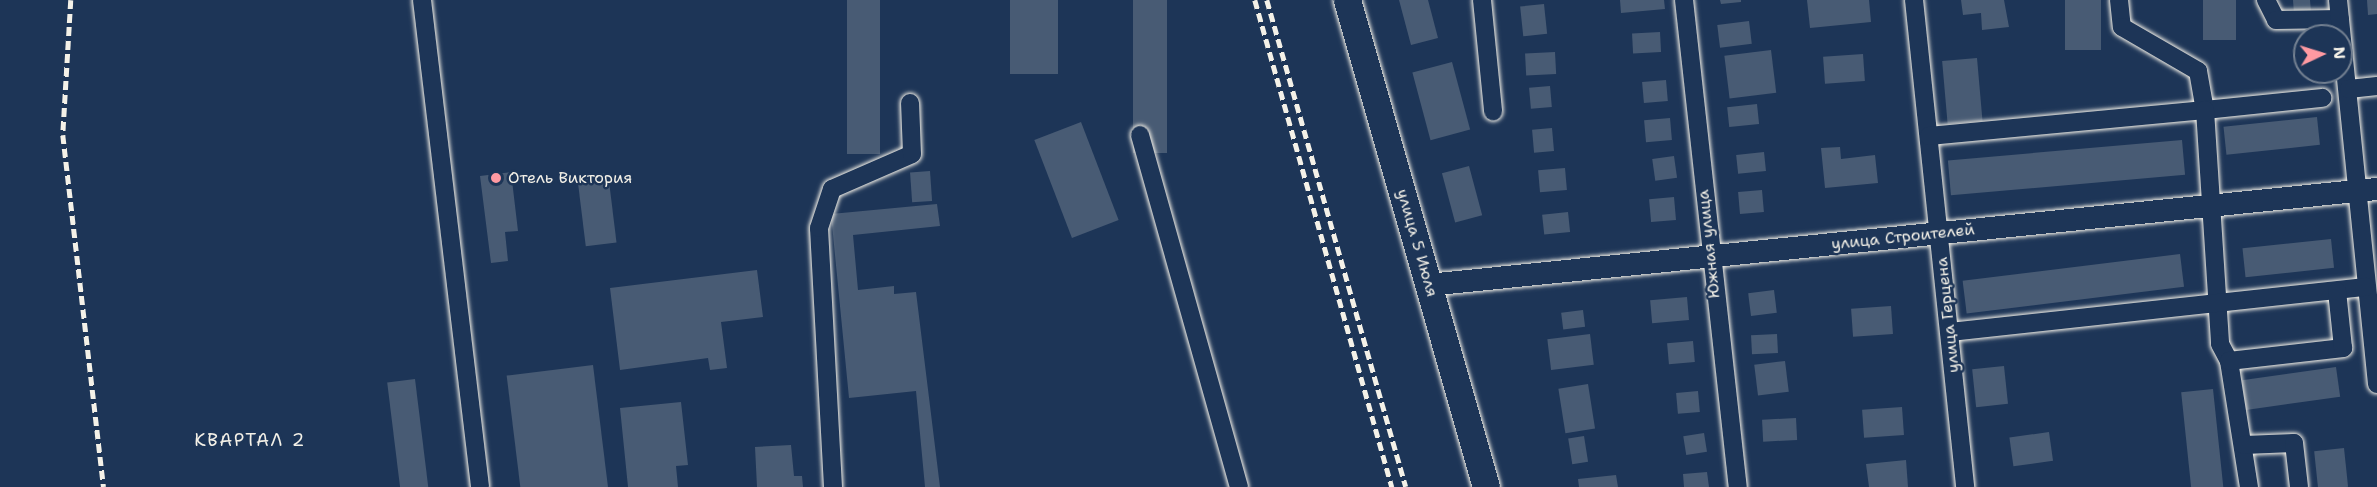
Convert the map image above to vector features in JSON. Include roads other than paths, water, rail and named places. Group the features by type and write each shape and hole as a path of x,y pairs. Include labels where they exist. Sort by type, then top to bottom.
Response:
{"highway":[{"name":"улица 5 Июля","path":"1347,0 1486,487"}],"main road":[{"name":"улица Строителей","path":"1428,285 1710,259 1939,232 2367,189"}],"street":[{"path":"422,0 480,487"},
{"path":"1482,0 1493,111"},
{"name":"Южная улица","path":"1684,0 1710,259 1738,487"},
{"name":"улица Герцена","path":"1914,0 1965,487"},
{"path":"2119,0 2122,27 2198,71 2205,110 2220,344 2229,361 2244,445 2248,487"},
{"path":"2266,0 2276,20 2340,19"},
{"path":"2338,0 2349,89 2367,189 2366,287 2377,384"},
{"path":"2349,89 2377,86"},
{"path":"1929,136 2322,98"},
{"path":"833,487 819,228 832,189 912,154 910,103"},
{"path":"1140,135 1239,487"},
{"path":"1950,332 2366,287"},
{"path":"2229,361 2343,348 2337,291"},
{"path":"2244,445 2294,443 2299,487"}],"railway":[{"path":"71,0 63,135 104,487"},
{"path":"1255,0 1392,487"},
{"path":"1267,0 1406,487"}],"place":[{"name":"Отель Виктория","path":"496,178"}],"district":[{"name":"КВАРТАЛ 2","path":"250,440"}]}
